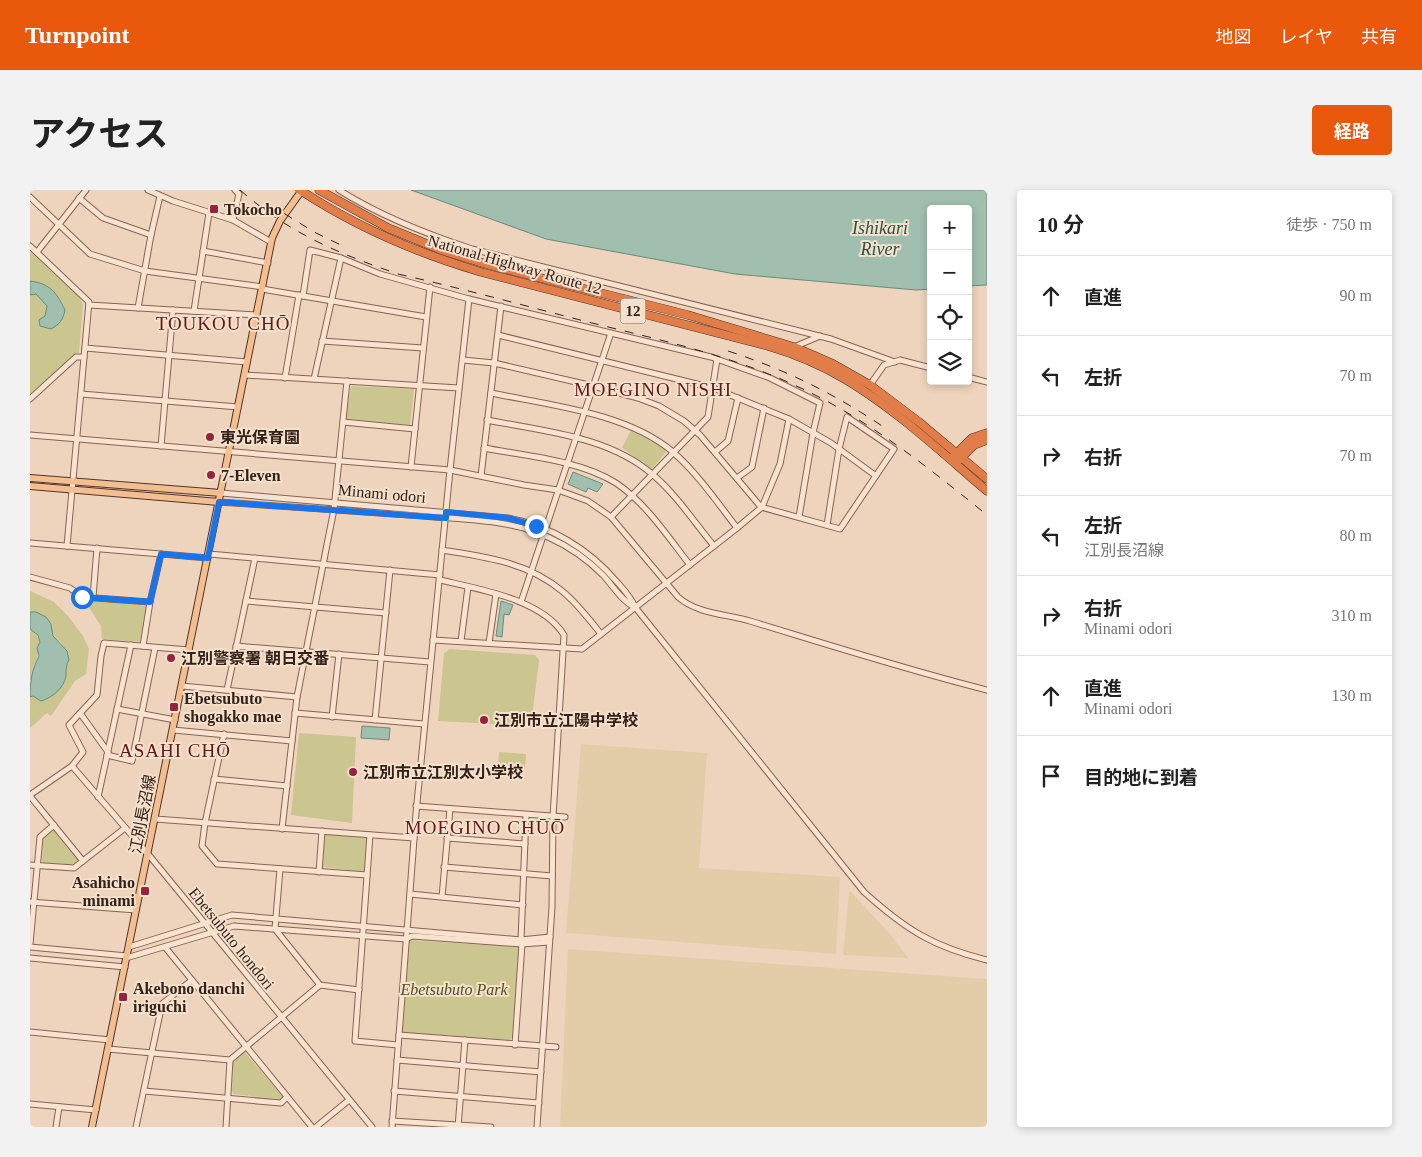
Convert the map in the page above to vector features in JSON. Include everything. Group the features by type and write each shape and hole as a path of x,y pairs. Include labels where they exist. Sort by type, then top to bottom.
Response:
{"highway":[{"name":"National Highway Route 12","path":"301,190 360,225 394,242 442,260 768,346 799,356 844,378 956,459 987,479"},
{"name":"National Highway Route 12","path":"319,190 388,228 444,251 486,264 688,315 794,347 834,364 870,385 919,422 987,491"},
{"path":"956,459 972,438 987,433"},
{"path":"956,459 977,442 987,440"}],"main road":[{"name":"江別長沼線","path":"92,1127 271,242 280,221 301,190"},
{"name":"Minami odori","path":"30,478 221,493"},
{"name":"Minami odori","path":"30,486 219,502"}],"street":[{"path":"37,252 86,190"},
{"path":"148,190 160,196 233,220 271,242"},
{"path":"233,220 239,194 235,190"},
{"path":"339,190 402,223 472,249 820,336 895,362"},
{"path":"138,308 160,196"},
{"path":"30,197 90,254 145,271 262,288 426,317"},
{"path":"79,198 104,218 151,235"},
{"path":"194,311 209,213"},
{"path":"30,246 89,302 72,482 68,546"},
{"path":"285,378 310,250 341,258 380,274 470,299 717,360 770,378 820,403 799,517"},
{"path":"203,252 268,263"},
{"path":"314,379 341,258"},
{"path":"411,467 430,288"},
{"path":"470,299 450,470 416,806 392,1124 491,1127"},
{"path":"89,305 257,314"},
{"path":"481,476 501,306"},
{"path":"161,446 173,310"},
{"path":"521,602 611,333"},
{"path":"498,335 713,388 789,419 839,449 876,476"},
{"path":"794,347 820,336"},
{"path":"322,341 423,348"},
{"path":"85,348 247,362"},
{"path":"30,398 76,357 84,357"},
{"path":"462,360 494,363 593,386 652,403 674,414 694,430 762,507 840,529 894,449 847,417 839,449 827,525"},
{"path":"611,517 708,417 717,360"},
{"path":"870,385 884,365 900,360 927,367"},
{"path":"245,375 459,388"},
{"path":"972,378 987,382"},
{"path":"282,829 297,696 335,503 347,381"},
{"path":"491,393 585,412 636,428 652,436 687,465 737,528"},
{"path":"81,394 238,407"},
{"path":"715,452 728,441 738,398"},
{"path":"737,478 752,467 764,408"},
{"path":"432,640 582,649 762,507 780,464 789,419"},
{"path":"487,420 576,438 624,454 652,474 669,491 714,546"},
{"path":"343,422 415,429"},
{"path":"30,435 450,470 558,490 588,500 611,517 682,601 696,608 742,619 928,675 987,690"},
{"path":"484,448 567,464 603,476 631,496 646,511 690,565"},
{"name":"Minami odori","path":"221,493 446,515"},
{"name":"Minami odori","path":"219,502 508,518 571,542 596,560 621,586 635,607 864,892 905,927 923,937 945,948 987,960"},
{"path":"30,542 161,554 255,558 324,564 390,570 440,578 521,602 546,616 562,631 564,634 564,648 553,817 550,939 537,1127"},
{"path":"93,597 97,548"},
{"path":"442,550 497,559 531,571 549,581 566,594 601,634"},
{"path":"143,646 150,602 161,554"},
{"path":"227,690 255,558"},
{"path":"375,720 390,570"},
{"path":"30,577 70,588 82,597 150,602"},
{"path":"461,641 468,587"},
{"path":"489,643 496,594"},
{"path":"246,601 386,613"},
{"path":"83,861 30,795 72,766 83,752 69,725 97,694 104,643 189,650"},
{"path":"98,797 131,645"},
{"path":"236,646 430,662"},
{"path":"80,713 107,754 132,761 155,648"},
{"path":"332,716 339,654"},
{"path":"182,686 297,696"},
{"path":"117,709 175,720"},
{"path":"295,714 424,724"},
{"path":"173,730 292,741"},
{"path":"224,734 202,846 217,864 367,875"},
{"name":"Ebetsubuto hondori","path":"72,766 148,854 372,1127"},
{"path":"214,779 287,786"},
{"path":"416,806 565,817"},
{"path":"442,897 450,809"},
{"path":"515,1045 522,942 526,815"},
{"path":"155,819 414,838"},
{"path":"54,825 40,837 32,902 30,945 127,957 234,926 406,939 412,936 522,942 550,939"},
{"path":"30,865 74,868 125,828"},
{"path":"319,872 322,831"},
{"path":"370,835 355,1042 398,1045"},
{"path":"447,838 525,844"},
{"path":"444,867 552,876"},
{"path":"280,869 275,929 320,985 359,990"},
{"path":"410,894 523,905"},
{"path":"32,902 136,910"},
{"path":"129,947 232,914 407,929 411,931 522,942"},
{"path":"165,947 312,1127"},
{"path":"30,958 125,967"},
{"path":"136,1127 162,1004 192,980"},
{"path":"108,1049 230,1060 320,985"},
{"path":"30,1032 110,1040"},
{"path":"399,1035 556,1047"},
{"path":"458,1126 465,1040"},
{"path":"226,1127 230,1060"},
{"path":"397,1060 541,1072"},
{"path":"144,1091 281,1103 287,1097"},
{"path":"394,1091 539,1103"},
{"path":"316,1127 349,1100"},
{"path":"30,1104 96,1110"},
{"path":"56,1127 59,1107"}],"shaded area":[{"path":"581,744 707,753 699,868 840,877 836,954 566,933"},
{"path":"849,892 890,934 908,958 843,955"},
{"path":"568,949 987,979 987,1127 560,1127"}],"green space":[{"path":"30,251 80,298 83,305 79,352 30,394"},
{"path":"351,386 414,389 410,425 346,419"},
{"path":"631,430 650,439 666,450 652,469 622,448"},
{"path":"30,591 54,602 68,616 83,636 89,649 86,674 75,681 51,716 47,713 30,728 30,697 65,678 66,655 63,646 54,636 48,621 35,612 30,612"},
{"path":"83,598 147,606 140,642 102,639 101,626"},
{"path":"30,629 38,637 40,646 30,682"},
{"path":"449,649 535,655 539,660 531,726 438,721 444,654"},
{"path":"299,733 356,737 352,823 291,815"},
{"path":"499,752 526,754 525,769 498,767"},
{"path":"53,829 79,860 71,865 42,862 43,837"},
{"path":"325,834 368,838 365,872 322,867"},
{"name":"Ebetsubuto Park","path":"409,940 519,947 512,1038 509,1040 401,1032"},
{"path":"244,1051 283,1097 280,1099 234,1094 232,1092 233,1060"}],"water":[{"name":"Ishikari River","path":"411,190 987,190 987,285 972,286 972,205 927,205 927,289 916,290 735,274 546,239"},
{"path":"30,281 43,284 52,290 59,298 65,310 61,321 51,329 40,326 39,320 45,316 47,306 36,294 30,295"},
{"path":"573,472 603,484 597,492 588,488 586,492 568,484"},
{"path":"501,601 513,605 509,615 504,614 502,637 496,636"},
{"path":"30,612 36,612 46,617 51,624 53,636 67,651 69,660 63,685 49,698 41,701 33,696 30,697 30,686 39,656 37,648 40,642 38,635 30,629"},
{"path":"362,726 390,728 389,740 361,738"}],"railway":[{"path":"240,190 258,205 295,230 334,250 398,274 669,342 725,358 780,379 807,391 878,432 987,515"},
{"path":"269,204 314,232 345,247"},
{"path":"728,351 771,366 811,384 888,430"}],"place":[{"name":"Tokocho","path":"214,209"},
{"name":"東光保育園","path":"210,437"},
{"name":"7-Eleven","path":"211,475"},
{"name":"江別警察署 朝日交番","path":"171,658"},
{"name":"Ebetsubuto shogakko mae","path":"174,707"},
{"name":"江別市立江陽中学校","path":"484,720"},
{"name":"江別市立江別太小学校","path":"353,772"},
{"name":"Asahicho minami","path":"145,891"},
{"name":"Akebono danchi iriguchi","path":"123,997"}],"district":[{"name":"TOUKOU CHŌ","path":"223,323"},
{"name":"MOEGINO NISHI","path":"653,389"},
{"name":"ASAHI CHŌ","path":"175,750"},
{"name":"MOEGINO CHŪŌ","path":"485,827"}],"route":[{"path":"82,597 150,602 161,554 208,558 219,502 446,518 446,512 508,518 536,526"}]}
